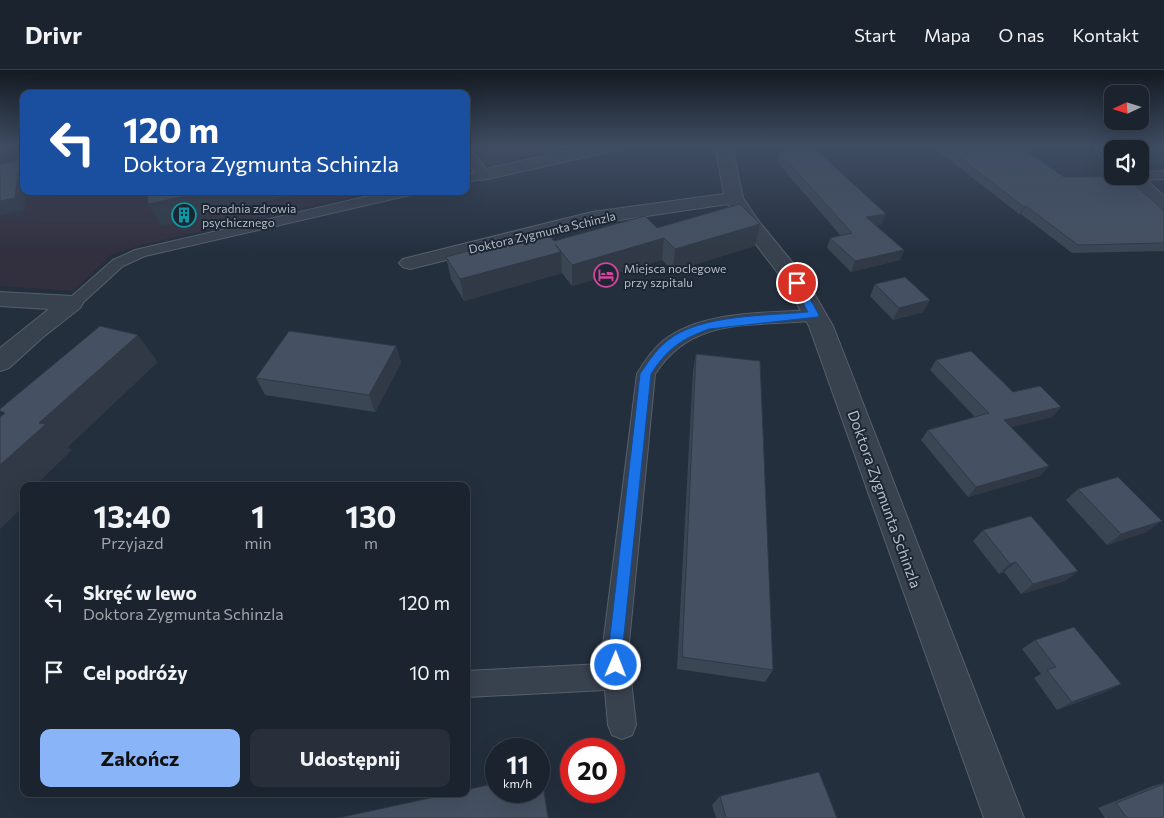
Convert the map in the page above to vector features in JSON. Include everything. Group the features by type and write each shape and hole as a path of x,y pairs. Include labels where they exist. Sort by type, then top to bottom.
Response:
{"street":[{"name":"Doktora Zygmunta Schinzla","path":"730,181 734,198 749,222 797,283 821,326 1004,818"},
{"path":"1142,185 1164,206"},
{"name":"Doktora Zygmunta Schinzla","path":"410,263 592,218 734,198"},
{"path":"0,299 72,303"},
{"path":"0,362 34,332 72,303"}],"lane":[{"path":"72,303 118,263 140,253 394,195"},
{"path":"622,725 615,654 646,374 658,356 671,342 708,326 731,322 815,315"},
{"path":"470,684 617,676"}],"shaded area":[{"path":"0,181 20,181 20,195 359,195 141,245 111,255 73,291 0,286"}],"building":[{"path":"0,181 17,181 15,198 0,201"},
{"path":"805,181 850,181 886,214 866,217 904,250 855,261 830,238 852,233"},
{"path":"990,181 1104,181 1104,185 1135,185 1164,211 1164,243 1078,245 1026,206 1024,207"},
{"path":"147,195 190,195 148,204"},
{"path":"740,204 760,224 675,249 664,238 572,265 555,244 561,252 460,279 446,257 545,230 554,241 645,216 657,228"},
{"path":"905,277 930,300 899,308 875,284"},
{"path":"100,326 138,335 39,423 46,424 0,465 0,417 5,413 0,411 0,409"},
{"path":"289,331 396,346 369,395 256,378"},
{"path":"971,351 1013,392 1040,386 1061,407 1004,420 1049,466 976,487 928,430 989,413 936,360"},
{"path":"696,354 760,361 773,670 682,657"},
{"path":"1118,477 1162,521 1121,534 1078,489"},
{"path":"1031,516 1078,571 1033,584 1016,562 1010,564 983,530"},
{"path":"1074,627 1121,684 1072,702 1047,670 1056,667 1035,640"},
{"path":"819,772 837,818 726,818 720,796"},
{"path":"1164,784 1164,818 1127,818 1116,803"},
{"path":"485,786 485,803 546,803 548,818 338,818 434,797 470,797 470,789"}],"place":[{"name":"Poradnia zdrowia psychicznego","path":"184,215"},
{"name":"Miejsca noclegowe przy szpitalu","path":"606,275"}],"route":[{"path":"616,665 615,654 646,374 658,356 671,342 708,326 731,322 815,315 797,283"}]}
